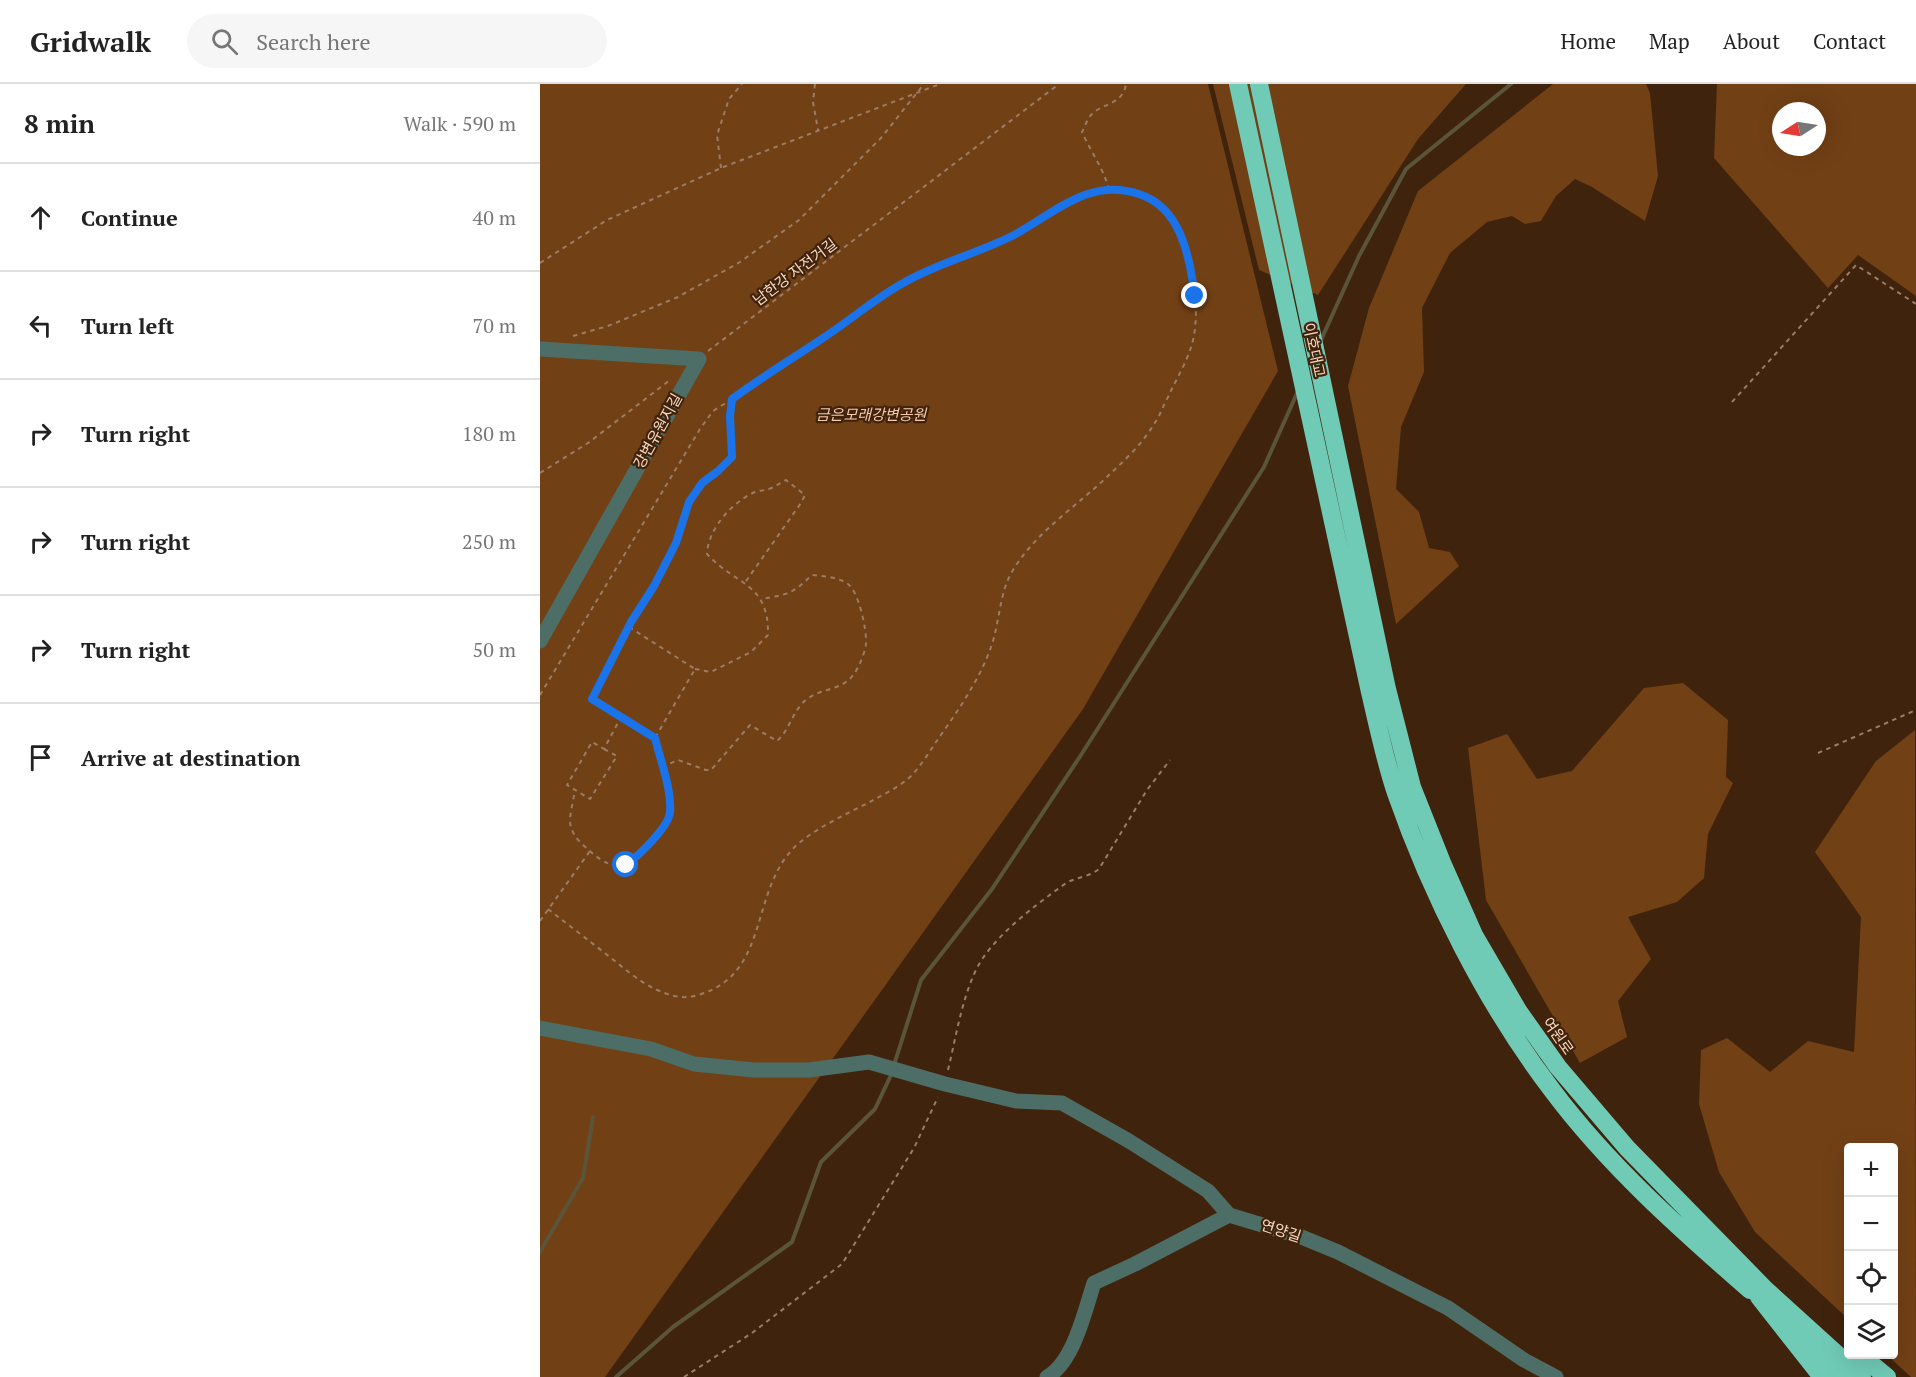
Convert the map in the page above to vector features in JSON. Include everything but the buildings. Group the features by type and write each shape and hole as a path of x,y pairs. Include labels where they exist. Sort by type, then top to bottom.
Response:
{"highway":[{"name":"이호대교","path":"1238,84 1364,624"},
{"name":"이호대교","path":"1259,84 1364,624"},
{"path":"1364,624 1395,792 1426,871 1459,940 1501,1014 1552,1090 1612,1160 1689,1237 1760,1292 1862,1377"},
{"path":"1760,1292 1844,1344"},
{"path":"1760,1292 1822,1377"},
{"path":"1760,1292 1842,1377"},
{"path":"1865,1359 1887,1377"}],"street":[{"path":"540,349 699,359"},
{"name":"강변유원지길","path":"540,641 699,359"},
{"path":"540,1028 651,1049 694,1065 754,1070 809,1070 869,1062 1016,1101 1062,1103 1129,1141 1208,1191 1229,1215 1135,1264 1094,1282 1072,1347 1054,1374 1047,1377"},
{"name":"연양길","path":"1229,1215 1299,1236 1338,1252 1448,1308 1524,1360 1556,1377"}],"path":[{"path":"721,168 717,135 729,99 742,84"},
{"path":"815,84 813,102 818,130"},
{"path":"574,336 608,326 678,297 740,262 799,220 881,138 924,84"},
{"path":"540,263 607,220 721,168 940,84"},
{"name":"남한강 자전거길","path":"699,359 1059,84"},
{"path":"1109,189 1103,169 1091,152 1082,132 1092,114 1111,105 1125,91 1126,84"},
{"path":"540,694 713,411 904,282 923,272 978,253 1014,235 1070,200 1109,189 1139,194 1157,203 1170,216 1180,232 1195,296 1195,328 1191,349 1154,425 1109,475 1044,533 1012,570 1006,583 993,642 983,663 951,720 910,777 893,790 803,839 779,864 771,881 751,947 742,966 717,988 686,998 663,993 636,978 548,909"},
{"path":"1732,402 1856,265 1916,304"},
{"path":"540,473 588,443 671,380"},
{"path":"655,738 592,699 676,543 689,502 702,483 732,457 730,416 732,399"},
{"path":"629,627 695,669 711,672 751,652 768,635 768,622 758,594 744,584 715,563 706,554 707,543 714,529 740,500 786,480 805,495 744,584"},
{"path":"662,767 678,760 711,770 750,725 777,741 799,707 810,696 847,682 855,673 866,645 864,624 855,594 848,584 824,576 812,575 797,590 760,599"},
{"path":"574,795 570,826 577,840 612,866 626,865 636,858 658,833 670,814 670,799 655,738 695,669"},
{"path":"1818,753 1916,710"},
{"path":"604,748 621,717"},
{"path":"592,742 604,748 617,756 590,799 567,785 592,742"},
{"path":"684,1377 752,1333 842,1264 914,1148 939,1082 975,971 994,946 1028,913 1065,883 1094,874 1099,869 1147,790 1170,760"},
{"path":"540,921 590,851"}],"green space":[{"name":"금은모래강변공원","path":"540,84 1208,84 1278,371 1083,709 605,1377 540,1377"},
{"path":"1213,84 1466,84 1418,139 1318,295 1259,270"},
{"path":"1553,84 1646,84 1650,93 1658,176 1645,221 1592,187 1575,179 1556,196 1541,221 1525,224 1512,216 1487,222 1450,253 1422,308 1424,372 1401,427 1396,489 1419,512 1429,548 1450,552 1459,566 1396,624 1348,386 1369,308 1418,191"},
{"path":"1717,84 1916,84 1916,296 1858,255 1828,288 1714,158"},
{"path":"1683,683 1728,720 1726,777 1733,783 1708,834 1704,878 1677,902 1628,917 1651,959 1618,1001 1627,1037 1580,1063 1486,900 1468,748 1507,734 1537,779 1572,771 1644,688"},
{"path":"1915,730 1916,1377 1911,1377 1891,1359 1898,1359 1898,1143 1844,1143 1844,1315 1755,1232 1719,1172 1699,1104 1701,1050 1727,1038 1770,1072 1808,1041 1854,1052 1861,917 1815,852 1876,761"}],"waterway":[{"path":"1321,340 1359,256 1406,169 1511,84"},
{"path":"894,1065 921,980 992,889 1081,755 1264,467 1298,391"},
{"path":"616,1377 673,1327 792,1242 821,1162 875,1109 892,1073"},
{"path":"540,1252 583,1178 593,1117"}],"route":[{"path":"626,865 636,858 658,833 670,814 670,799 655,738 592,699 631,622 654,586 676,543 689,502 702,483 732,457 730,416 732,399 904,282 923,272 978,253 1014,235 1070,200 1089,193 1109,189 1123,191 1139,194 1157,203 1170,216 1180,232 1195,296"}]}
